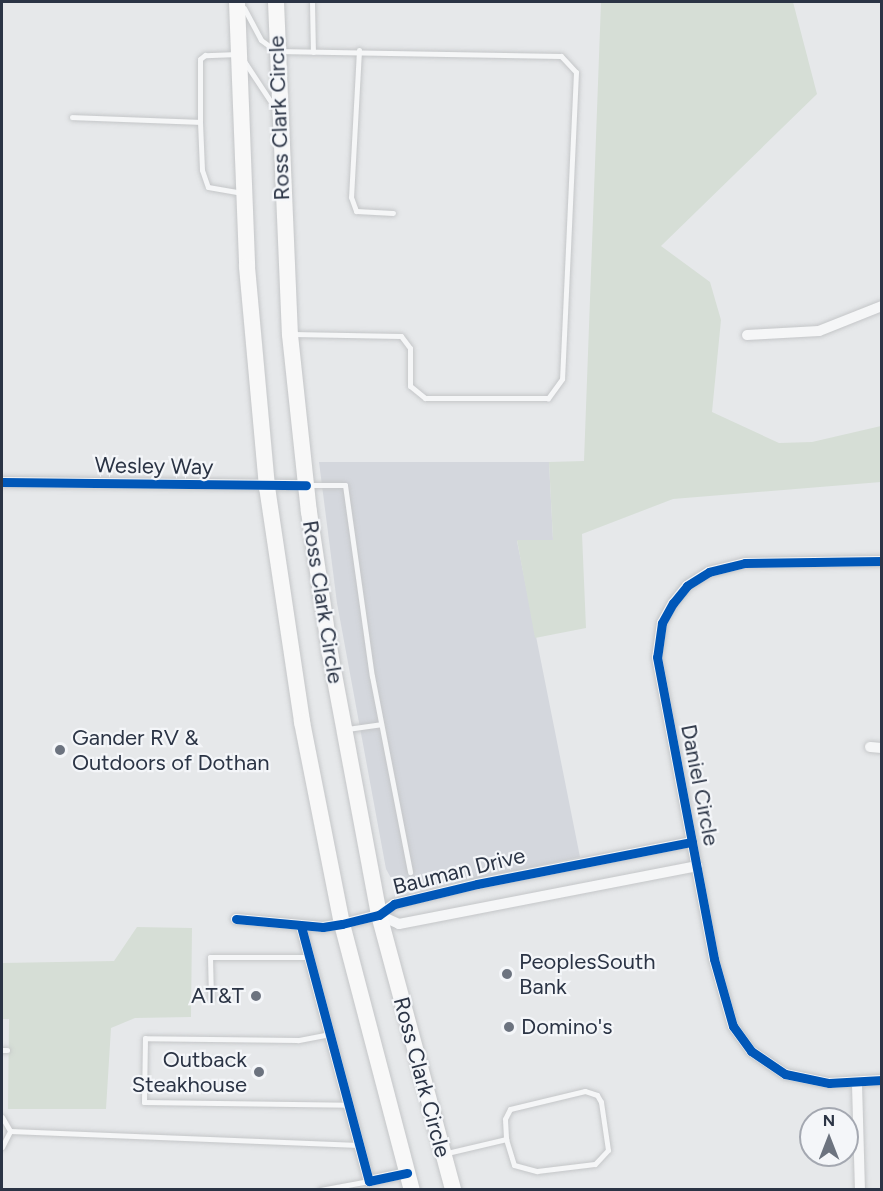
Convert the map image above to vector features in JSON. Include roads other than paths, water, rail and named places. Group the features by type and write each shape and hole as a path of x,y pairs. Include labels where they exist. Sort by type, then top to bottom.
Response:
{"highway":[{"name":"Ross Clark Circle","path":"239,2 237,54 244,193 267,487 302,722 342,924 412,1190"},
{"name":"Ross Clark Circle","path":"276,2 278,113 291,334 306,485 344,730 379,915 453,1190"}],"street":[{"path":"747,335 819,331 882,306"},
{"name":"Wesley Way","path":"2,483 267,487 306,485"},
{"name":"Daniel Circle","path":"882,561 728,566 696,579 673,603 660,634 658,667 723,998 741,1040 785,1074 814,1082 857,1084 882,1080"},
{"name":"Bauman Drive","path":"236,919 301,926 342,924 379,915 394,904 477,884 692,842"},
{"name":"Bauman Drive","path":"379,915 399,924 696,866"},
{"path":"301,926 369,1181 407,1173"},
{"path":"857,1084 860,1190"}],"lane":[{"path":"239,2 261,40 276,51 360,50 561,56 576,72 562,379 548,398 425,398 410,386 410,348 401,336 291,334"},
{"path":"312,2 313,52"},
{"path":"360,50 351,197 356,211 393,213"},
{"path":"244,193 208,186 202,170 200,59 205,55 237,54 278,113"},
{"path":"72,117 200,122"},
{"path":"306,485 345,485 381,724 410,872"},
{"path":"344,730 381,724"},
{"path":"211,998 210,957 308,957"},
{"path":"330,1034 298,1040 145,1038 144,1102 348,1105"},
{"path":"585,1091 597,1095 601,1102 608,1150 595,1164 525,1171 514,1165 506,1139 505,1119 510,1109 585,1091"},
{"path":"2,1117 10,1131"},
{"path":"10,1131 359,1145"},
{"path":"2,1147 10,1131"},
{"path":"442,1154 506,1139"},
{"path":"320,1190 369,1181"}],"place":[{"name":"Gander RV & Outdoors of Dothan","path":"60,750"},
{"name":"PeoplesSouth Bank","path":"507,974"},
{"name":"AT&T","path":"256,996"},
{"name":"Domino's","path":"509,1027"},
{"name":"Outback Steakhouse","path":"259,1072"}]}
